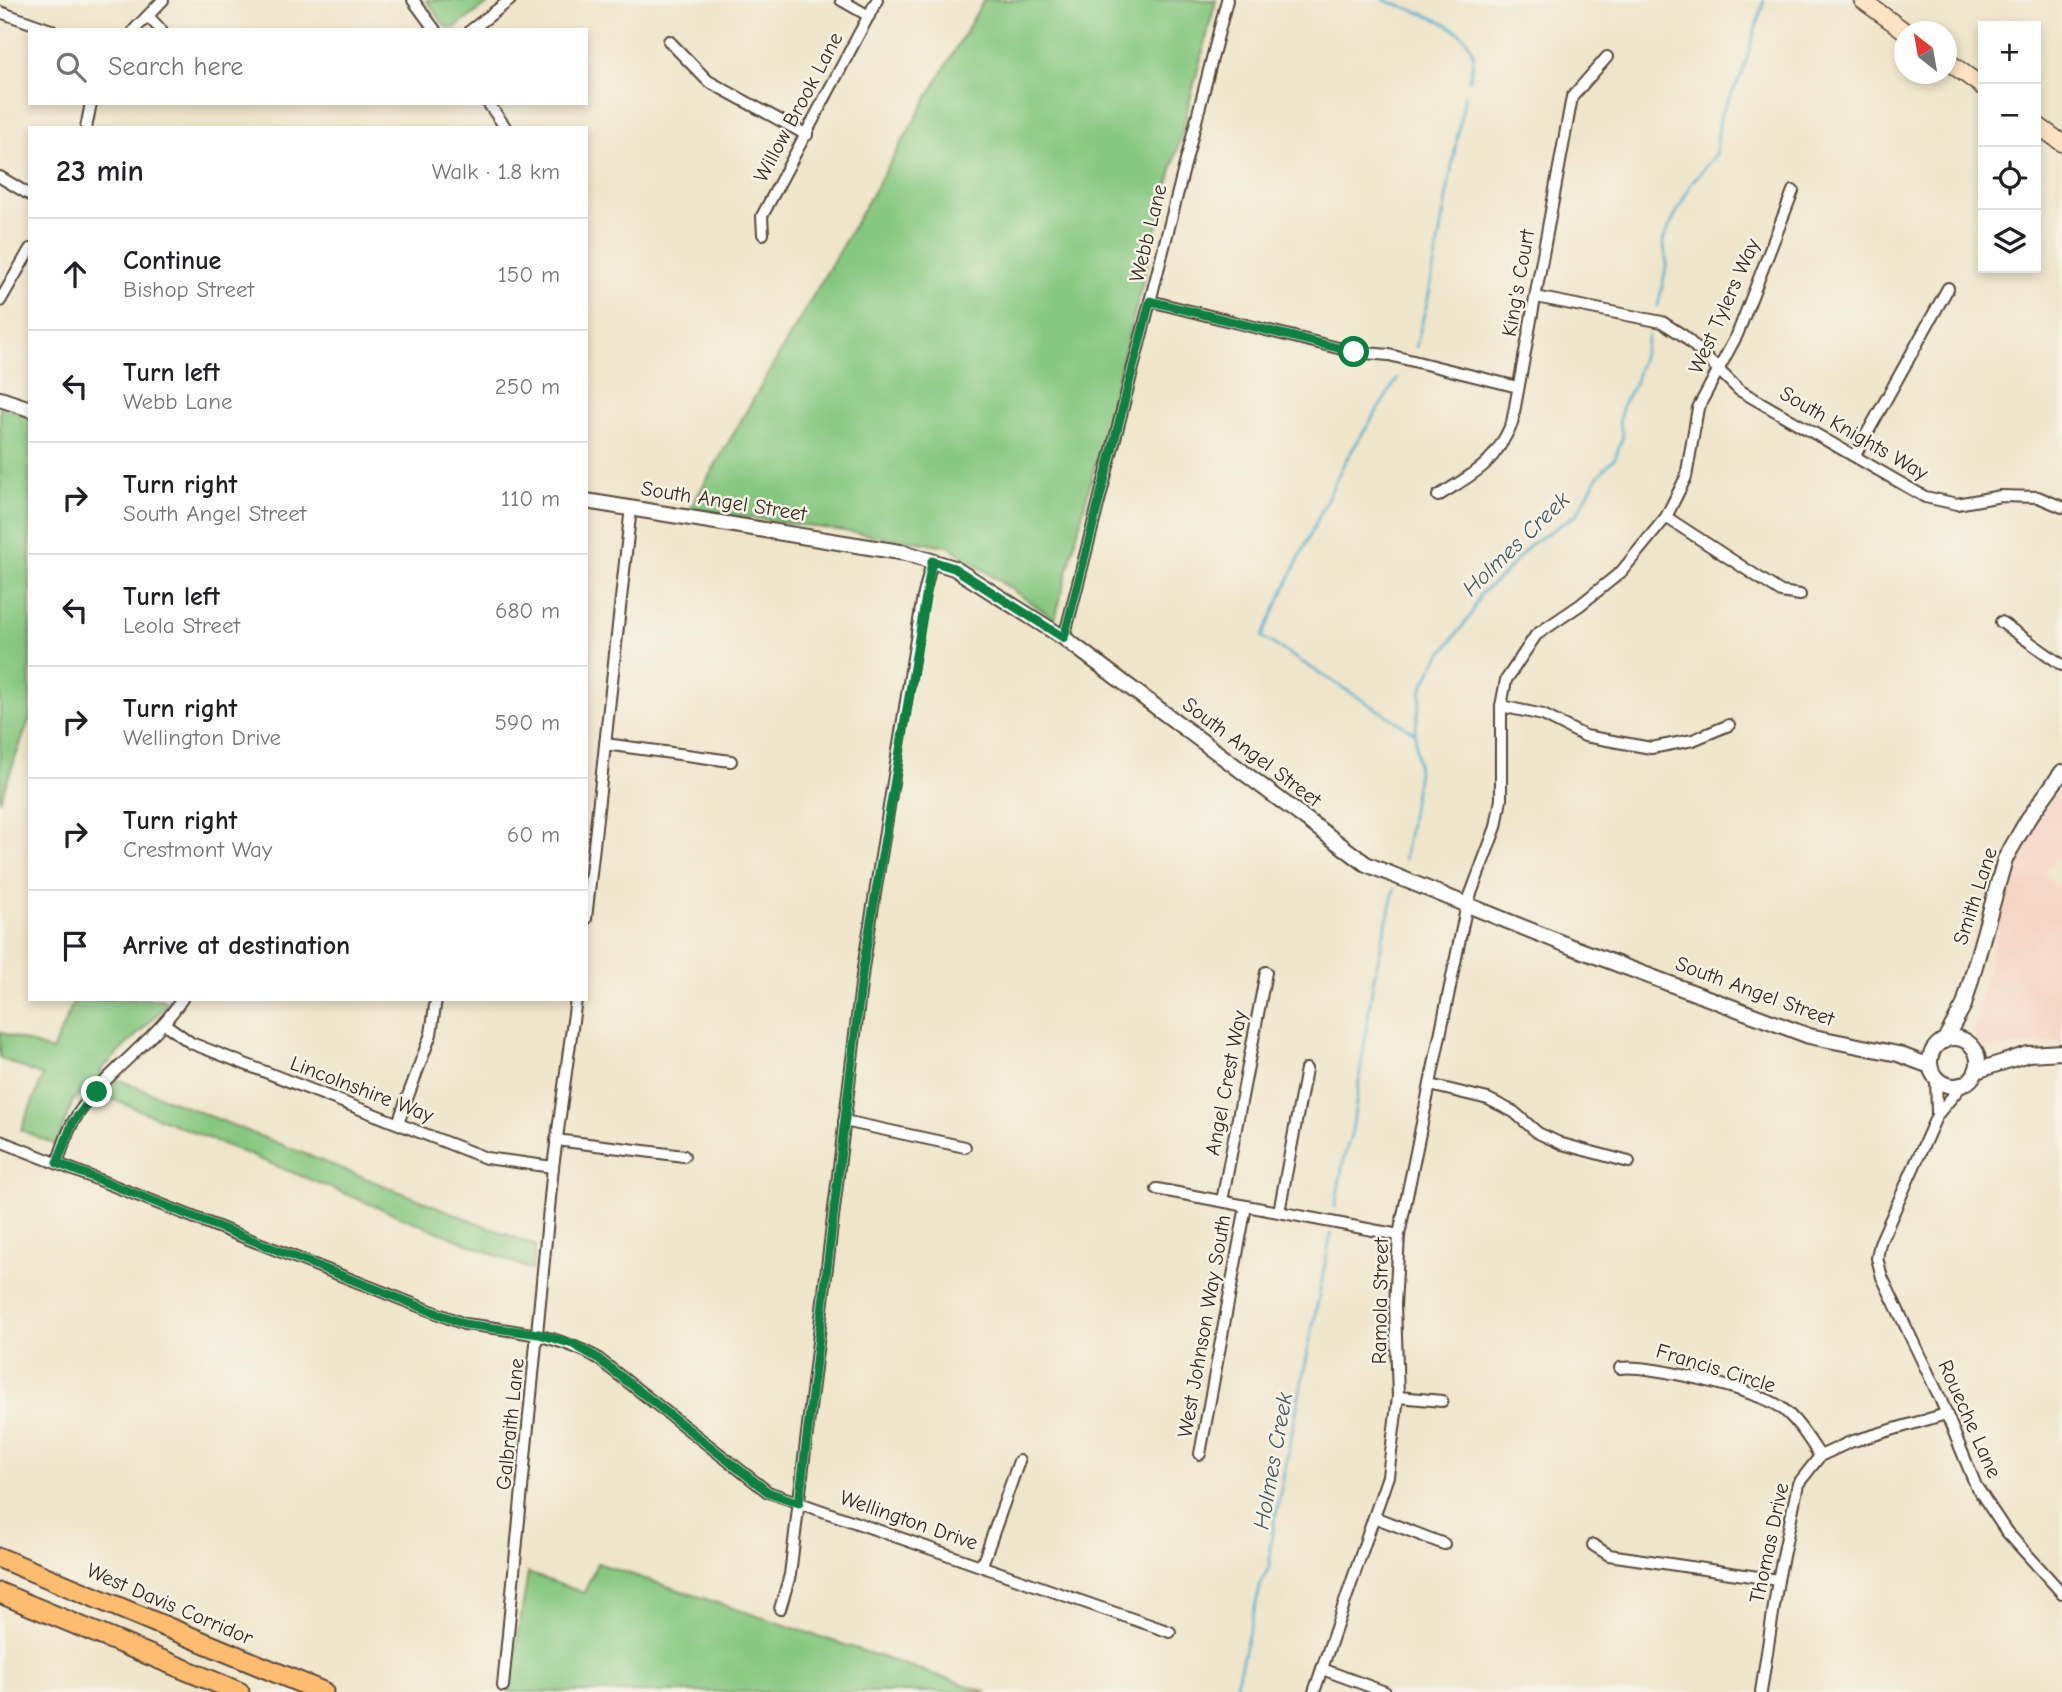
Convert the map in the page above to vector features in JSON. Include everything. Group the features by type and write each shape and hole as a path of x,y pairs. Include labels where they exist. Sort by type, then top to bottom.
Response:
{"highway":[{"name":"West Davis Corridor","path":"0,1558 323,1692"},
{"path":"0,1592 239,1692"}],"main road":[{"path":"1862,0 1894,23"},
{"path":"1957,68 1979,84"},
{"path":"2041,128 2062,143"}],"street":[{"path":"136,28 163,0"},
{"path":"413,0 434,28"},
{"path":"474,28 510,0"},
{"path":"841,0 869,16"},
{"name":"Willow Brook Lane","path":"763,234 762,216 877,0"},
{"name":"Webb Lane","path":"1064,638 1227,0"},
{"path":"0,12 45,28"},
{"path":"148,16 159,28"},
{"path":"669,41 708,81 807,135"},
{"name":"King's Court","path":"1438,496 1477,471 1499,452 1512,423 1572,97 1607,57"},
{"path":"86,126 91,105"},
{"path":"489,105 505,126"},
{"path":"0,177 28,194"},
{"name":"West Tylers Way","path":"1467,904 1496,827 1500,799 1501,706 1506,680 1536,635 1621,572 1666,517 1686,477 1698,408 1737,335 1793,191"},
{"path":"0,301 28,252"},
{"path":"1855,455 1948,288"},
{"name":"South Knights Way","path":"1536,297 1662,322 1684,336 1740,390 1924,497 1957,504 2001,496 2038,497 2062,508"},
{"path":"1150,301 1354,352 1389,355 1518,387"},
{"path":"0,399 28,408"},
{"name":"South Angel Street","path":"588,501 906,553 954,568 1064,638 1367,864 1809,1036 1898,1054 1933,1072"},
{"path":"588,901 631,507"},
{"path":"1666,517 1781,592 1800,595"},
{"path":"780,1609 790,1575 863,968 932,561"},
{"path":"2001,622 2062,665"},
{"path":"1501,706 1543,715 1586,736 1651,748 1693,740 1729,724"},
{"path":"605,744 731,761"},
{"name":"Smith Lane","path":"1940,1043 1964,1005 2005,859 2028,818 2062,772"},
{"name":"Ramola Street","path":"1314,1692 1388,1476 1398,1397 1395,1305 1399,1235 1467,904"},
{"name":"Angel Crest Way","path":"1222,1201 1266,972"},
{"path":"57,1163 73,1122 97,1092 165,1024 181,1001"},
{"path":"398,1123 431,1034 436,1001"},
{"name":"Galbraith Lane","path":"503,1686 553,1167 576,1001"},
{"name":"Smith Lane","path":"1964,1005 1973,1048"},
{"name":"Lincolnshire Way","path":"165,1024 191,1043 486,1158 553,1167"},
{"path":"1937,1115 1933,1072 1940,1043 1959,1039 1973,1048 2013,1057"},
{"name":"South Angel Street","path":"1898,1054 1940,1043"},
{"path":"1973,1048 1976,1071"},
{"path":"1937,1115 1976,1071 2013,1057 2062,1052"},
{"path":"1279,1212 1306,1069"},
{"path":"1933,1072 1948,1085 1962,1085"},
{"path":"1430,1085 1488,1099 1514,1112 1538,1133 1563,1144 1629,1161"},
{"name":"Roueche Lane","path":"1937,1115 1880,1243 1877,1258 1882,1277 1976,1486 2006,1531 2062,1593"},
{"path":"844,1121 965,1147"},
{"path":"556,1140 684,1156"},
{"name":"Wellington Drive","path":"0,1141 464,1324 539,1334 573,1344 596,1357 768,1492 1170,1632"},
{"path":"1157,1189 1399,1235"},
{"name":"West Johnson Way South","path":"1200,1454 1246,1206"},
{"name":"Francis Circle","path":"1620,1368 1638,1366 1659,1369 1777,1405 1799,1424 1820,1456"},
{"path":"1398,1397 1442,1401"},
{"name":"Thomas Drive","path":"1761,1692 1778,1580 1798,1483 1820,1456 1850,1443 1946,1415"},
{"path":"982,1565 1019,1461"},
{"path":"1374,1517 1444,1544"},
{"path":"1593,1545 1609,1555 1778,1580"},
{"path":"1322,1669 1385,1692"}],"shaded area":[{"path":"2062,783 2062,855 2043,873 2062,890 2062,1042 1989,1049 1979,1045 1972,1034 2014,861 2029,827"}],"green space":[{"path":"426,0 493,0 454,28 446,27"},
{"path":"984,0 1216,0 1055,619 948,546 690,509"},
{"path":"0,407 28,416 28,723 0,801"},
{"path":"74,1001 165,1001 169,1003 99,1072 536,1246 532,1270 85,1088 73,1101 56,1145 21,1130 43,1076 0,1058 0,1032 52,1051"},
{"path":"597,1563 987,1692 509,1692 528,1573 584,1593"}],"waterway":[{"path":"1384,0 1437,20 1461,34 1469,43 1473,54 1469,81"},
{"name":"Holmes Creek","path":"1658,306 1667,263 1663,240 1691,184 1716,154 1720,116 1743,72 1764,0"},
{"path":"1416,347 1429,294 1465,94"},
{"name":"Holmes Creek","path":"1404,860 1418,772 1415,733 1422,688 1434,664 1471,615 1480,594 1502,576 1530,545 1577,514 1597,477 1615,458 1623,436 1619,422 1623,404 1634,385 1648,336"},
{"path":"1398,378 1344,463 1262,637 1415,733"},
{"name":"Holmes Creek","path":"1335,1207 1344,1157 1352,1131 1373,982 1394,889"},
{"name":"Holmes Creek","path":"1234,1692 1261,1583 1270,1565 1270,1545 1331,1234"}],"route":[{"path":"97,1092 73,1122 57,1163 464,1324 539,1334 573,1344 596,1357 768,1492 799,1503 863,968 922,602 932,561 954,568 1064,638 1150,301 1354,352"}]}
